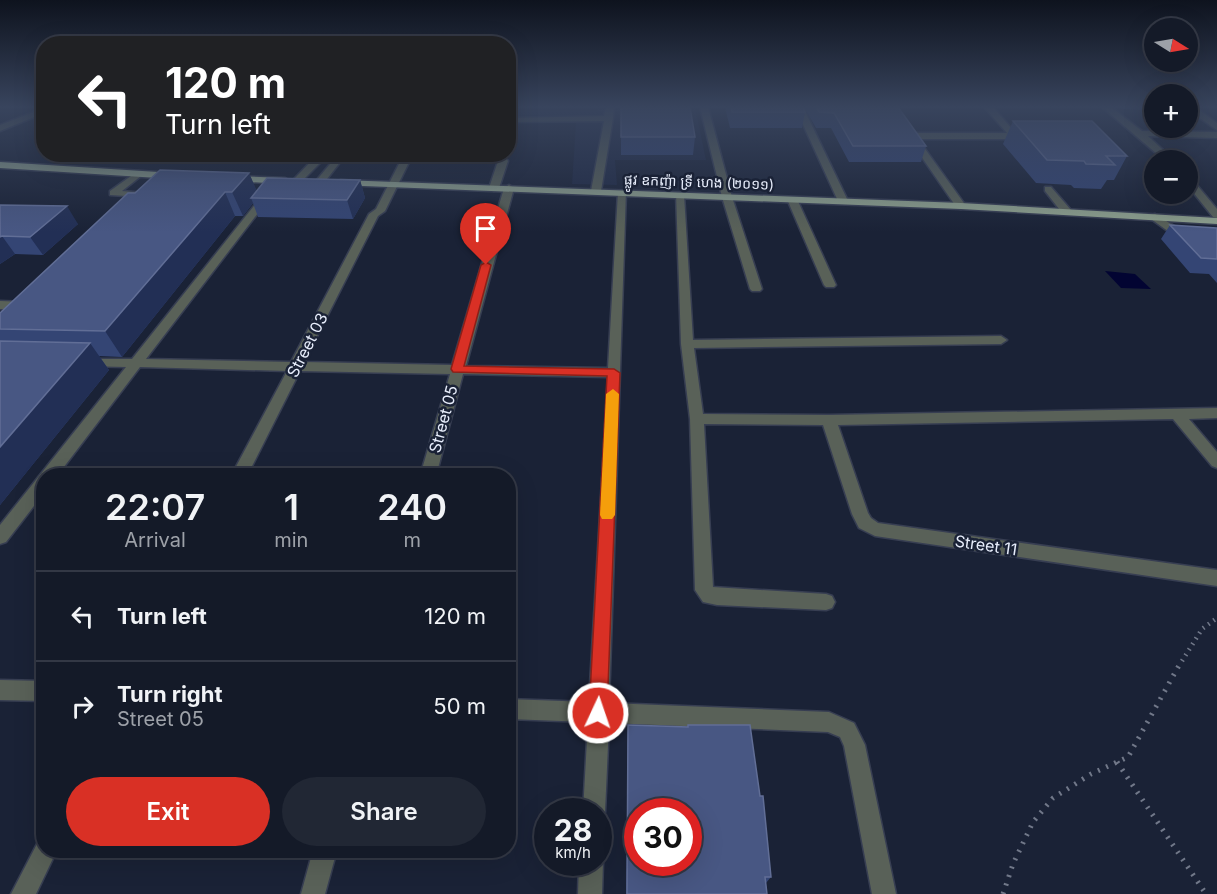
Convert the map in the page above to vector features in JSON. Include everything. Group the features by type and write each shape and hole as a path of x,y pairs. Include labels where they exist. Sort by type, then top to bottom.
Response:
{"main road":[{"path":"0,165 185,176"},
{"name":"ផ្លូវ ឧកញ៉ា ទ្រី ហេង (២០១១)","path":"220,178 961,206 1217,221"}],"street":[{"path":"596,191 602,149"},
{"path":"715,149 727,197 756,289"},
{"path":"819,149 843,201"},
{"path":"920,149 961,206"},
{"path":"297,182 317,162"},
{"path":"320,182 336,162"},
{"name":"Street 03","path":"243,468 374,214 380,211 405,162"},
{"path":"494,188 502,162"},
{"path":"307,171 329,172"},
{"path":"138,174 113,193 136,199 162,175"},
{"path":"54,468 278,181"},
{"name":"Street 05","path":"430,468 509,188"},
{"path":"1048,189 1066,212"},
{"path":"595,798 623,192"},
{"path":"1198,192 1217,214"},
{"path":"679,195 687,344 697,419 704,590 709,596 717,597 826,602"},
{"path":"792,199 830,285"},
{"path":"1155,217 1176,232 1217,236"},
{"path":"0,305 32,302 14,320"},
{"path":"687,344 1001,340"},
{"path":"68,362 614,373"},
{"path":"1176,413 1217,462"},
{"path":"697,419 829,420 1217,413"},
{"name":"Street 11","path":"829,420 860,514 865,523 875,529 1217,578"},
{"path":"0,537 36,491"},
{"path":"0,690 36,691"},
{"path":"516,710 829,722 847,730 854,745 884,894"},
{"path":"23,894 42,858"},
{"path":"313,894 323,858"},
{"path":"590,894 591,876"}],"path":[{"path":"1003,894 1013,864 1033,822 1053,798 1091,774 1128,756 1202,628 1217,618"},
{"path":"1117,762 1206,894"}],"shaded area":[{"path":"574,149 704,149 706,160 615,160 617,185 572,184"},
{"path":"1105,271 1135,274 1151,289 1121,288"}],"building":[{"path":"1037,149 1120,149 1127,156 1106,156 1115,165 1047,160"},
{"path":"160,170 249,173 232,192 225,192 105,331 0,329 0,313 128,193 135,193"},
{"path":"267,178 360,180 347,200 251,198"},
{"path":"0,205 67,206 30,237 0,237"},
{"path":"1170,225 1217,228 1217,259 1201,258"},
{"path":"0,341 90,343 0,447"},
{"path":"628,725 688,727 688,725 750,725 760,796 763,796 771,877 765,877 767,894 627,894 627,876 702,876 702,798 628,798"}],"slow traffic":[{"path":"607,515 613,394"}],"route":[{"path":"486,265 457,369 614,373 598,713"}]}
